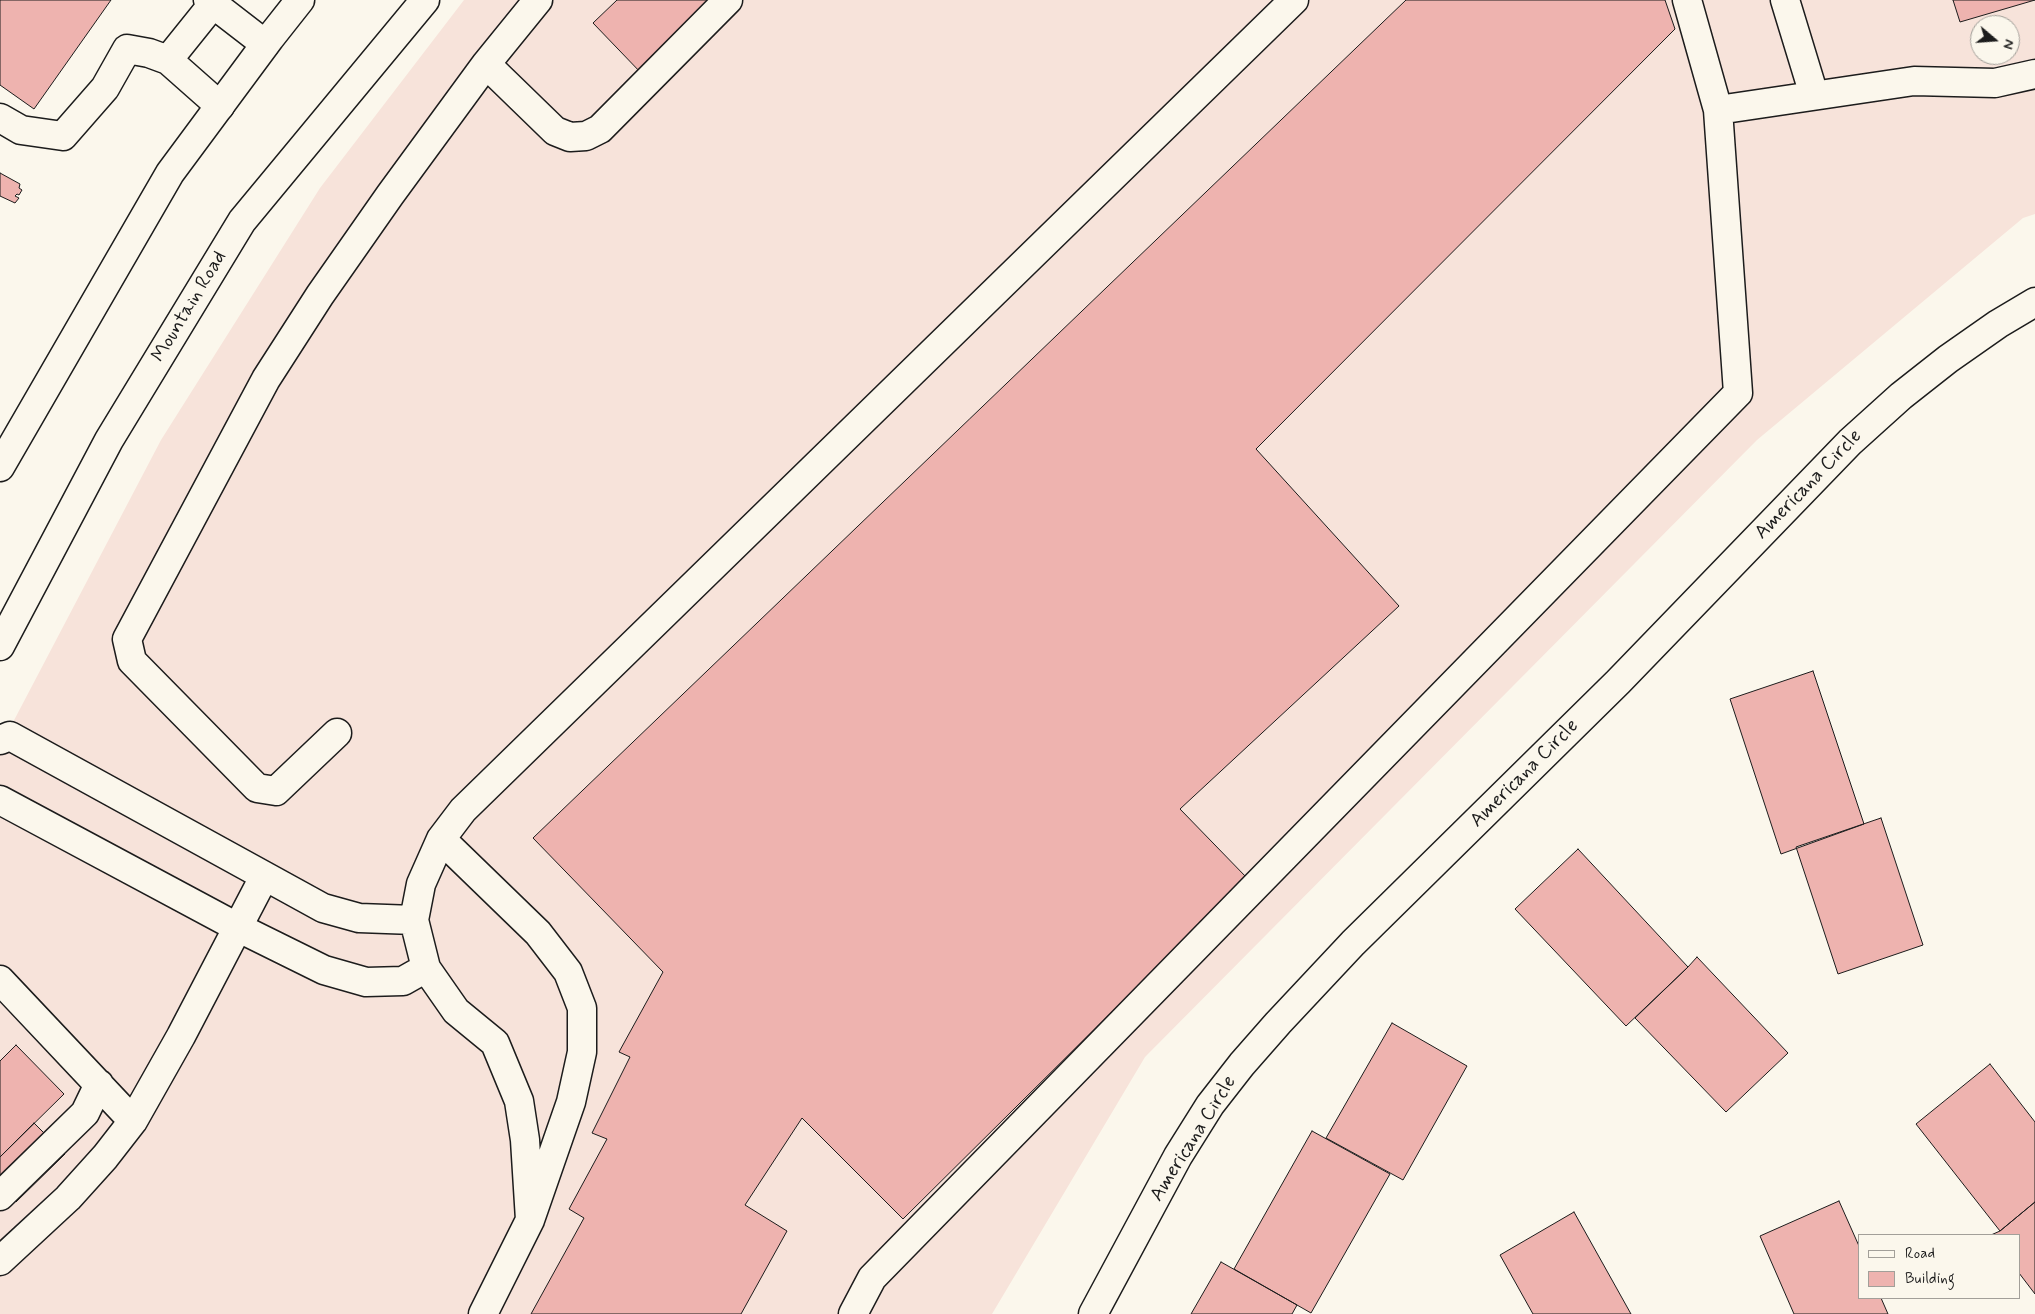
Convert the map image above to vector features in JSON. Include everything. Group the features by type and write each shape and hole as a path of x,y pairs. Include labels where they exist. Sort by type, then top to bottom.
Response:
{"street":[{"path":"0,467 170,173 265,44 300,0"},
{"name":"Mountain Road","path":"0,646 109,440 242,221 425,0"},
{"path":"337,733 276,791 257,788 132,661 127,639 266,379 320,295 390,195 486,64 538,0"},
{"path":"486,64 555,131 570,137 586,136 600,129 728,0"},
{"path":"530,1220 525,1140 519,1101 495,1043 456,1011 426,968 414,920 421,884 441,839 463,810 1294,0"},
{"path":"853,1314 872,1278 1738,393 1718,110 1687,0"},
{"path":"1785,0 1814,95"},
{"path":"168,60 210,2 265,44"},
{"path":"0,118 21,130 63,136 105,88 128,49 149,53 168,60 220,106"},
{"path":"1718,110 1914,80 1995,83 2035,74"},
{"name":"Americana Circle","path":"1093,1314 1178,1156 1210,1105 1278,1022 1353,943 1618,682 1850,442 1901,396 1948,359 1998,324 2035,302"},
{"path":"0,740 10,736 264,877 324,908 359,918 414,920"},
{"path":"0,800 237,927 324,970 366,982 403,980 426,968"},
{"path":"441,839 538,933 568,972 582,1008 582,1052 571,1102 530,1220 483,1314"},
{"path":"0,1261 68,1198 105,1157 133,1121 181,1036 264,877"},
{"path":"0,980 133,1121"},
{"path":"0,1196 85,1113 99,1084"}],"shaded area":[{"path":"464,0 2035,0 2035,214 2023,218 1757,440 1145,1057 992,1314 0,1314 0,747 161,440 320,188"}],"building":[{"path":"0,0 111,0 34,109 0,85"},
{"path":"617,0 719,0 643,75 593,23"},
{"path":"1406,0 1665,0 1675,29 1256,449 1399,606 1180,809 1247,878 903,1219 802,1118 745,1205 787,1231 741,1314 531,1314 584,1218 569,1209 607,1139 592,1133 630,1057 619,1052 663,972 533,838"},
{"path":"1953,0 2035,0 1984,15 1970,15 1970,19 1960,22"},
{"path":"0,173 20,184 19,188 22,190 19,195 15,196 19,198 15,203 0,196"},
{"path":"1813,671 1864,824 1781,854 1730,699"},
{"path":"1881,818 1923,945 1838,974 1796,847"},
{"path":"1578,849 1688,967 1626,1026 1515,909"},
{"path":"1697,957 1788,1053 1726,1112 1635,1018"},
{"path":"1392,1023 1467,1066 1403,1180 1326,1138"},
{"path":"16,1045 64,1094 0,1157 0,1061"},
{"path":"1990,1064 2035,1122 2035,1202 2000,1231 1916,1124"},
{"path":"34,1123 65,1154 16,1202 0,1184 0,1157"},
{"path":"1312,1131 1390,1174 1311,1313 1234,1269"},
{"path":"1839,1201 1858,1244 1858,1299 1881,1299 1888,1314 1794,1314 1760,1236"},
{"path":"2035,1202 2035,1294 2020,1274 2020,1234 1993,1234 2000,1231"},
{"path":"1574,1212 1631,1314 1533,1314 1500,1255"},
{"path":"1221,1262 1297,1305 1292,1314 1191,1314"}]}
